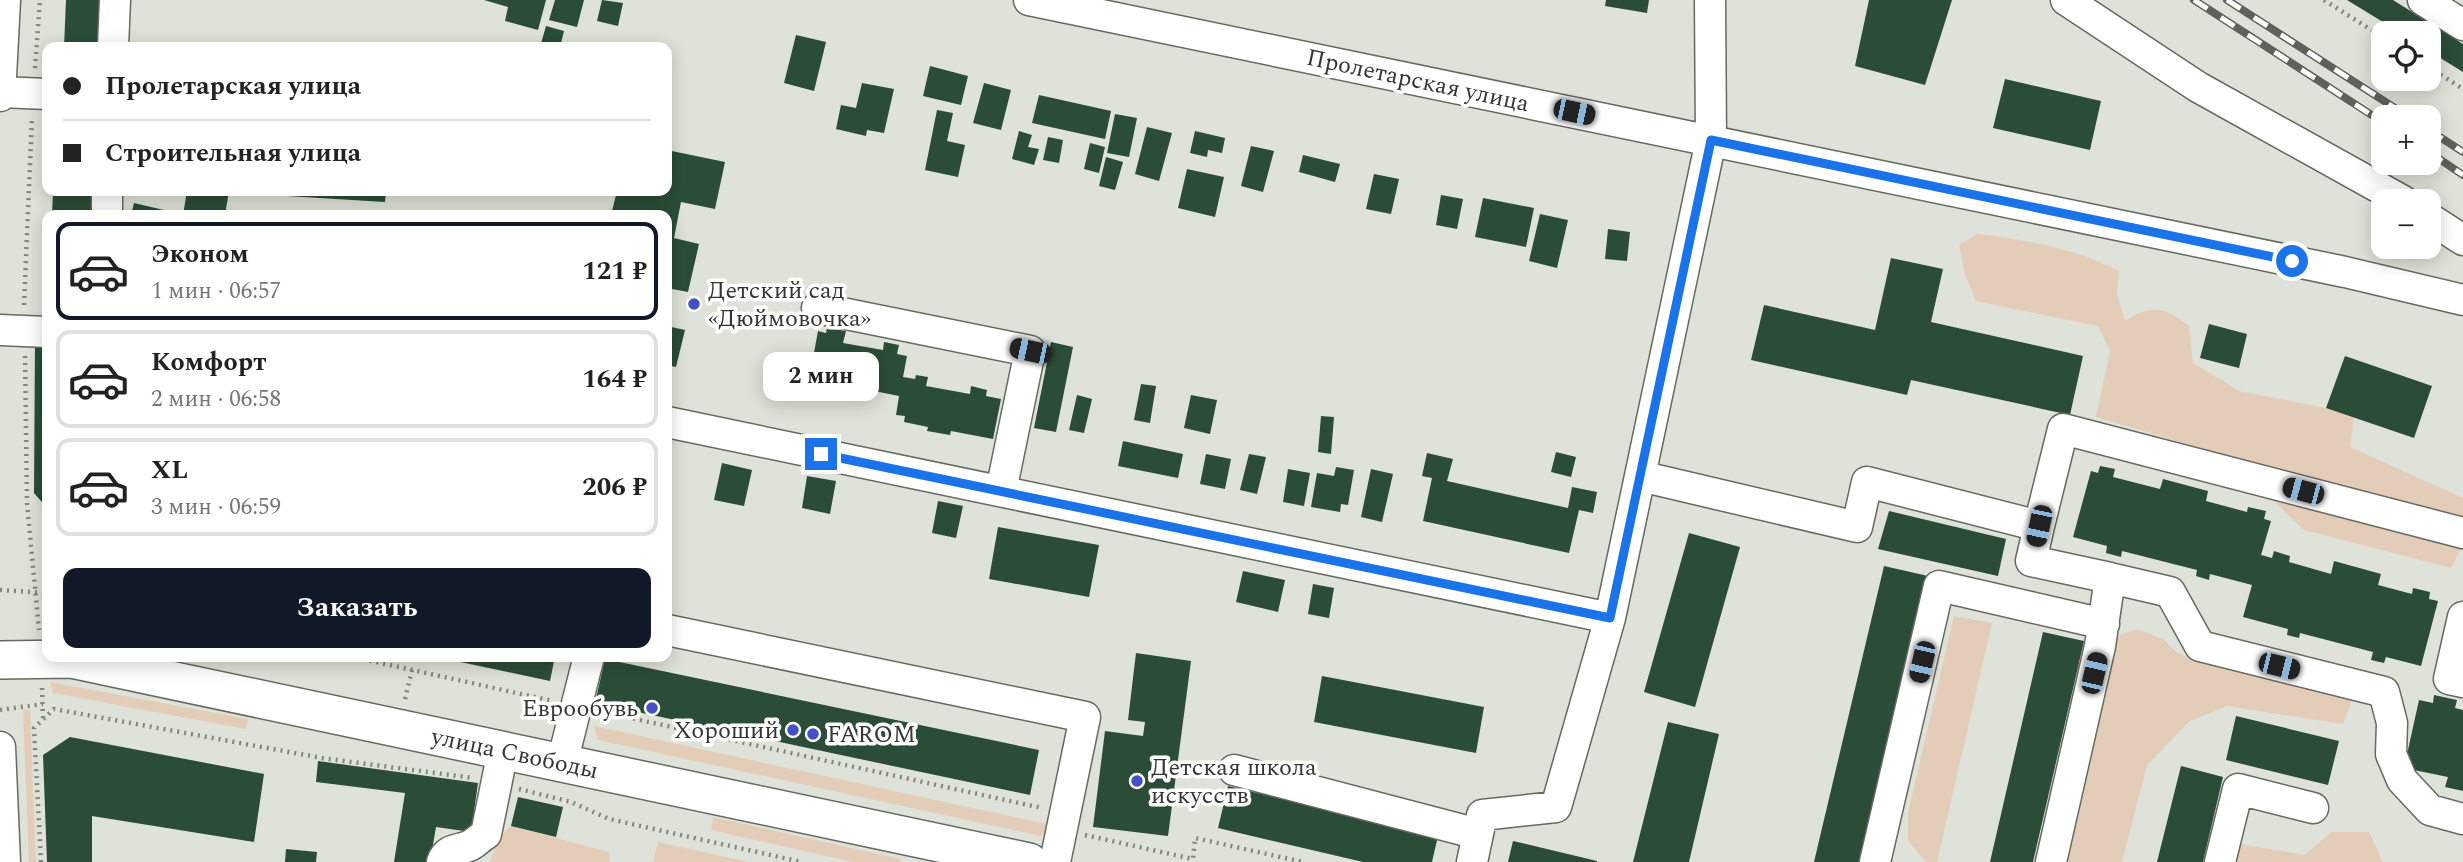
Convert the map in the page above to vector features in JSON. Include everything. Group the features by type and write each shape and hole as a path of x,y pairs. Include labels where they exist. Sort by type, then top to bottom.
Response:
{"main road":[{"name":"улица Свободы","path":"0,660 42,659"},
{"name":"улица Свободы","path":"83,662 501,767 562,763 1029,862"}],"street":[{"path":"5,0 0,94 42,94"},
{"path":"113,42 115,0"},
{"name":"Пролетарская улица","path":"1029,0 2345,272 2463,300"},
{"path":"1234,770 1475,848 1482,815 1556,807 1610,618 1711,140 1710,0"},
{"path":"2066,0 2198,87 2381,189"},
{"path":"2423,0 2463,25"},
{"path":"2441,226 2463,240"},
{"path":"817,309 1030,351 1001,491"},
{"path":"0,330 42,332"},
{"path":"672,423 1610,618"},
{"path":"2463,533 2063,429 2031,561 2170,592 2200,646 2384,692 2392,723 2392,754 2402,780 2430,810 2463,819"},
{"path":"1640,476 1857,527 1867,482 2039,526"},
{"path":"2051,862 2104,624 2110,578"},
{"path":"1875,862 1939,586 2104,624"},
{"path":"2463,617 2449,679 2463,682"},
{"path":"672,631 1085,717 1055,862"},
{"path":"562,763 588,662"},
{"path":"0,747 5,862"},
{"path":"442,862 443,857 451,850 469,846 486,834 501,767"},
{"path":"2220,862 2238,789 2313,808"}],"path":[{"path":"2324,0 2371,30"},
{"path":"2441,75 2463,89"},
{"path":"0,590 42,592"},
{"path":"376,662 1041,807 1087,836 1193,860 1195,838 1303,862"},
{"path":"405,700 412,670"},
{"path":"0,710 43,704"},
{"path":"41,862 34,728 54,709 322,758 501,767 609,819 802,862"}],"shaded area":[{"path":"1977,234 2050,246 2085,256 2119,271 2117,294 2125,321 2151,310 2165,311 2189,326 2193,363 2239,391 2326,408 2354,417 2350,447 2463,498 2463,545 2451,568 2304,530 2271,498 2211,451 2096,417 2110,351 2098,326 1976,301 1965,274 1959,245"},
{"path":"1954,616 1992,623 1937,862 1926,862 1908,841 1908,813"},
{"path":"2137,629 2163,639 2176,652 2196,661 2352,700 2343,724 2227,706 2190,721 2147,765 2122,862 2063,862 2114,647 2120,635"},
{"path":"50,682 248,719 246,729 53,693"},
{"path":"23,710 30,710 36,862 29,862"},
{"path":"594,726 1051,825 1041,836 598,740"},
{"path":"713,817 900,859 901,862 853,862 711,830"},
{"path":"511,826 609,852 610,862 490,862 498,839"},
{"path":"2331,832 2369,832 2383,862 2219,862 2239,844 2305,855"},
{"path":"658,842 748,862 653,862"}],"building":[{"path":"66,0 104,0 101,42 64,42"},
{"path":"484,0 546,0 538,30 505,21 508,7"},
{"path":"555,0 584,0 577,27 549,20"},
{"path":"602,0 623,3 618,26 597,21"},
{"path":"1606,0 1649,0 1647,13 1605,6"},
{"path":"1869,0 1952,0 1925,85 1855,66"},
{"path":"2347,0 2393,0 2426,21 2381,21"},
{"path":"546,26 564,31 561,42 541,42"},
{"path":"2441,30 2463,44 2463,72 2441,58"},
{"path":"796,35 826,42 814,91 784,83"},
{"path":"930,66 968,76 961,105 923,96"},
{"path":"2005,79 2101,101 2090,150 1993,128"},
{"path":"862,83 894,89 884,133 867,130 866,136 836,129 841,105 856,108"},
{"path":"984,83 1011,90 1001,130 973,123"},
{"path":"1039,95 1111,111 1105,139 1032,123"},
{"path":"937,110 953,113 947,141 965,145 958,177 925,170"},
{"path":"1115,114 1137,118 1129,157 1107,153"},
{"path":"1147,127 1172,133 1159,181 1135,174"},
{"path":"1019,131 1032,135 1028,147 1039,149 1034,165 1012,159"},
{"path":"1195,131 1225,138 1222,153 1208,150 1207,157 1190,153"},
{"path":"1048,137 1063,140 1059,163 1043,160"},
{"path":"1090,143 1105,147 1099,173 1084,169"},
{"path":"1251,146 1274,151 1263,192 1241,186"},
{"path":"672,151 725,162 715,209 681,202 674,238 699,244 688,292 672,289 672,210 612,210 616,196 672,196"},
{"path":"1303,155 1340,164 1335,182 1299,172"},
{"path":"1106,157 1123,162 1115,190 1099,186"},
{"path":"1187,169 1224,177 1215,217 1178,208"},
{"path":"1374,174 1399,179 1391,214 1366,209"},
{"path":"1441,195 1463,199 1457,229 1436,225"},
{"path":"53,196 100,196 99,210 52,210"},
{"path":"186,196 228,196 226,210 184,210"},
{"path":"287,196 386,196 385,202"},
{"path":"1483,198 1534,208 1526,247 1475,237"},
{"path":"134,203 164,210 132,210"},
{"path":"1540,214 1568,220 1557,268 1529,261"},
{"path":"1608,229 1630,232 1627,261 1605,259"},
{"path":"1891,258 1943,269 1931,322 2083,356 2070,415 1911,380 1907,395 1751,360 1764,305 1875,330"},
{"path":"2209,324 2247,334 2239,368 2200,358"},
{"path":"672,327 685,330 676,367 672,366"},
{"path":"827,328 846,331 843,343 883,350 884,342 899,345 897,354 907,356 903,377 928,377 926,386 970,394 971,386 987,390 986,396 1001,399 993,439 951,431 950,435 927,431 928,427 904,422 905,416 896,415 899,396 864,389 863,393 839,389 840,383 817,379 819,370 811,369 818,331 826,333"},
{"path":"35,342 42,342 42,502 34,493"},
{"path":"1051,342 1073,347 1056,432 1034,428"},
{"path":"2345,356 2432,386 2414,438 2326,408"},
{"path":"1141,384 1156,386 1150,423 1134,420"},
{"path":"1077,395 1092,399 1084,433 1069,430"},
{"path":"1191,395 1217,400 1210,434 1184,428"},
{"path":"1321,416 1334,417 1331,454 1318,452"},
{"path":"1123,441 1183,454 1178,478 1118,466"},
{"path":"1556,452 1576,457 1571,477 1551,472"},
{"path":"1427,453 1453,459 1447,481 1568,508 1572,487 1597,492 1593,513 1579,510 1569,553 1423,521 1432,478 1422,476"},
{"path":"1206,454 1231,459 1225,489 1200,484"},
{"path":"1249,454 1266,457 1257,494 1240,490"},
{"path":"722,463 752,470 744,506 714,500"},
{"path":"2100,466 2115,469 2113,477 2160,489 2163,479 2208,491 2206,501 2247,512 2248,507 2266,511 2264,519 2271,521 2261,555 2272,558 2274,551 2290,556 2289,562 2331,574 2334,561 2381,574 2378,585 2412,594 2413,588 2430,592 2429,599 2438,601 2421,666 2386,657 2384,663 2371,660 2373,652 2300,633 2299,638 2287,635 2288,629 2243,617 2252,585 2210,574 2209,580 2196,576 2197,570 2122,551 2121,557 2106,553 2107,546 2073,537 2091,471 2098,473"},
{"path":"1336,467 1354,470 1348,505 1341,504 1340,512 1311,507 1317,473 1334,476"},
{"path":"1288,469 1310,473 1304,506 1283,502"},
{"path":"1371,469 1393,474 1382,522 1361,517"},
{"path":"807,476 836,481 830,514 802,508"},
{"path":"938,501 963,506 956,538 932,533"},
{"path":"1889,511 2006,539 1998,576 1878,549"},
{"path":"998,527 1099,545 1089,597 989,579"},
{"path":"1689,533 1740,547 1695,707 1644,692"},
{"path":"1884,566 1928,576 1860,862 1814,862"},
{"path":"1243,571 1285,580 1278,612 1236,602"},
{"path":"1313,584 1334,588 1329,618 1308,614"},
{"path":"2043,632 2084,641 2033,862 1990,862"},
{"name":"Детская школа искусств","path":"1136,653 1191,661 1168,836 1093,827 1105,731 1143,736 1145,722 1128,720"},
{"path":"460,662 554,662 550,681"},
{"path":"604,662 619,662 1039,750 1030,795 595,703"},
{"path":"1322,676 1484,707 1476,753 1314,722"},
{"path":"2434,695 2457,700 2455,708 2463,710 2463,791 2445,787 2448,777 2404,768 2419,700 2433,703"},
{"path":"2236,716 2339,741 2328,785 2226,760"},
{"path":"1668,722 1719,734 1689,862 1633,862"},
{"path":"70,737 264,774 254,842 92,816 92,862 47,862 43,755"},
{"path":"318,761 478,783 471,832 436,827 430,862 394,862 405,793 316,782"},
{"path":"2181,766 2223,777 2203,862 2157,862"},
{"path":"1228,786 1438,836 1432,862 1363,862 1218,828"},
{"path":"518,797 563,807 556,837 511,826"},
{"path":"1513,841 1597,861 1597,862 1508,862"},
{"path":"286,849 317,852 316,862 285,862"}],"railway":[{"path":"2194,0 2371,115"},
{"path":"2227,0 2390,105"},
{"path":"2441,138 2463,152"},
{"path":"2441,160 2463,175"}],"place":[{"name":"Детский сад «Дюймовочка»","path":"694,304"},
{"name":"Еврообувь","path":"652,708"},
{"name":"Хороший","path":"793,730"},
{"name":"FAROM","path":"813,734"},
{"name":"Детская школа искусств","path":"1137,781"}],"route":[{"path":"821,454 1610,618 1711,140 2292,261"}]}
